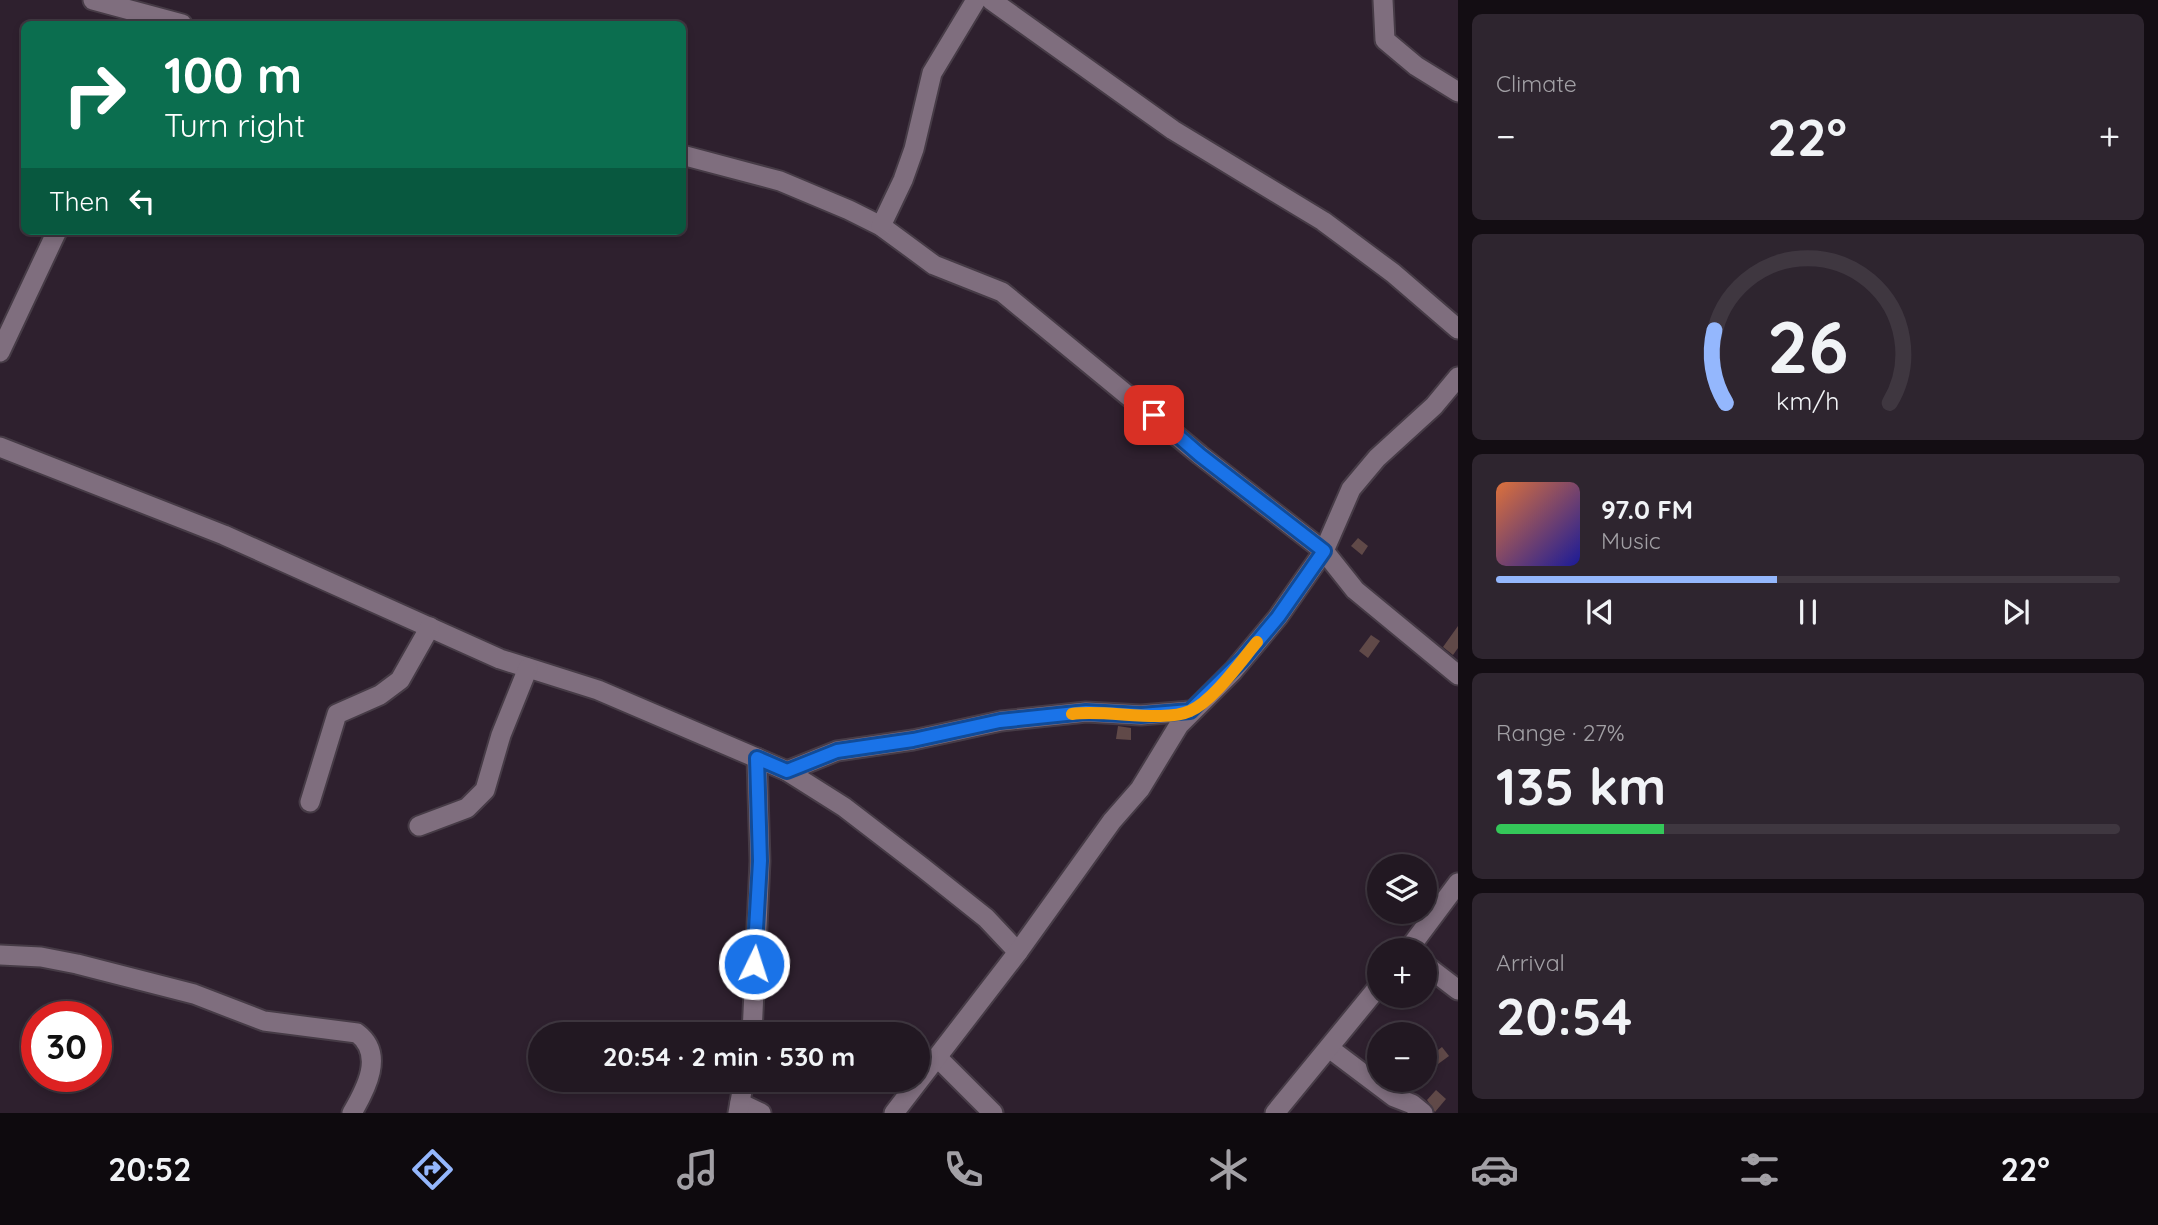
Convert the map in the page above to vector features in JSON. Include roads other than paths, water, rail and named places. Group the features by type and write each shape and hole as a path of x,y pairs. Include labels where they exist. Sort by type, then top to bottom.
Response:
{"street":[{"path":"93,0 133,18 158,21"},
{"path":"881,226 910,159 932,73 976,0"},
{"path":"991,0 1173,130 1323,221 1393,273 1458,329"},
{"path":"1383,0 1385,40 1416,66 1458,92"},
{"path":"686,156 780,181 881,226 934,265 1002,292 1105,374 1200,455 1324,551 1355,590 1458,675"},
{"path":"0,352 55,235"},
{"path":"894,1113 1018,951 1112,821 1140,789 1190,711 1233,671 1269,628 1324,551 1352,489 1377,458 1434,406 1458,377"},
{"path":"0,447 174,514 430,627 528,668 598,690 787,771 844,807 911,858 986,918 1018,951"},
{"path":"310,802 337,714 380,695 400,680 430,627"},
{"path":"419,826 461,812 485,790 501,735 528,668"},
{"path":"787,771 837,751 913,740 1000,721 1086,712 1141,715 1190,711"},
{"path":"753,1022 760,861 757,758"},
{"path":"1417,938 1458,883"},
{"path":"0,955 41,957 77,964 194,994 264,1021 357,1033 370,1050 372,1068 352,1113"},
{"path":"1437,974 1458,990"},
{"path":"1275,1113 1367,1001"},
{"path":"1329,1048 1394,1097 1412,1104 1423,1113"},
{"path":"938,1058 993,1113"},
{"path":"739,1108 761,1113"}]}
